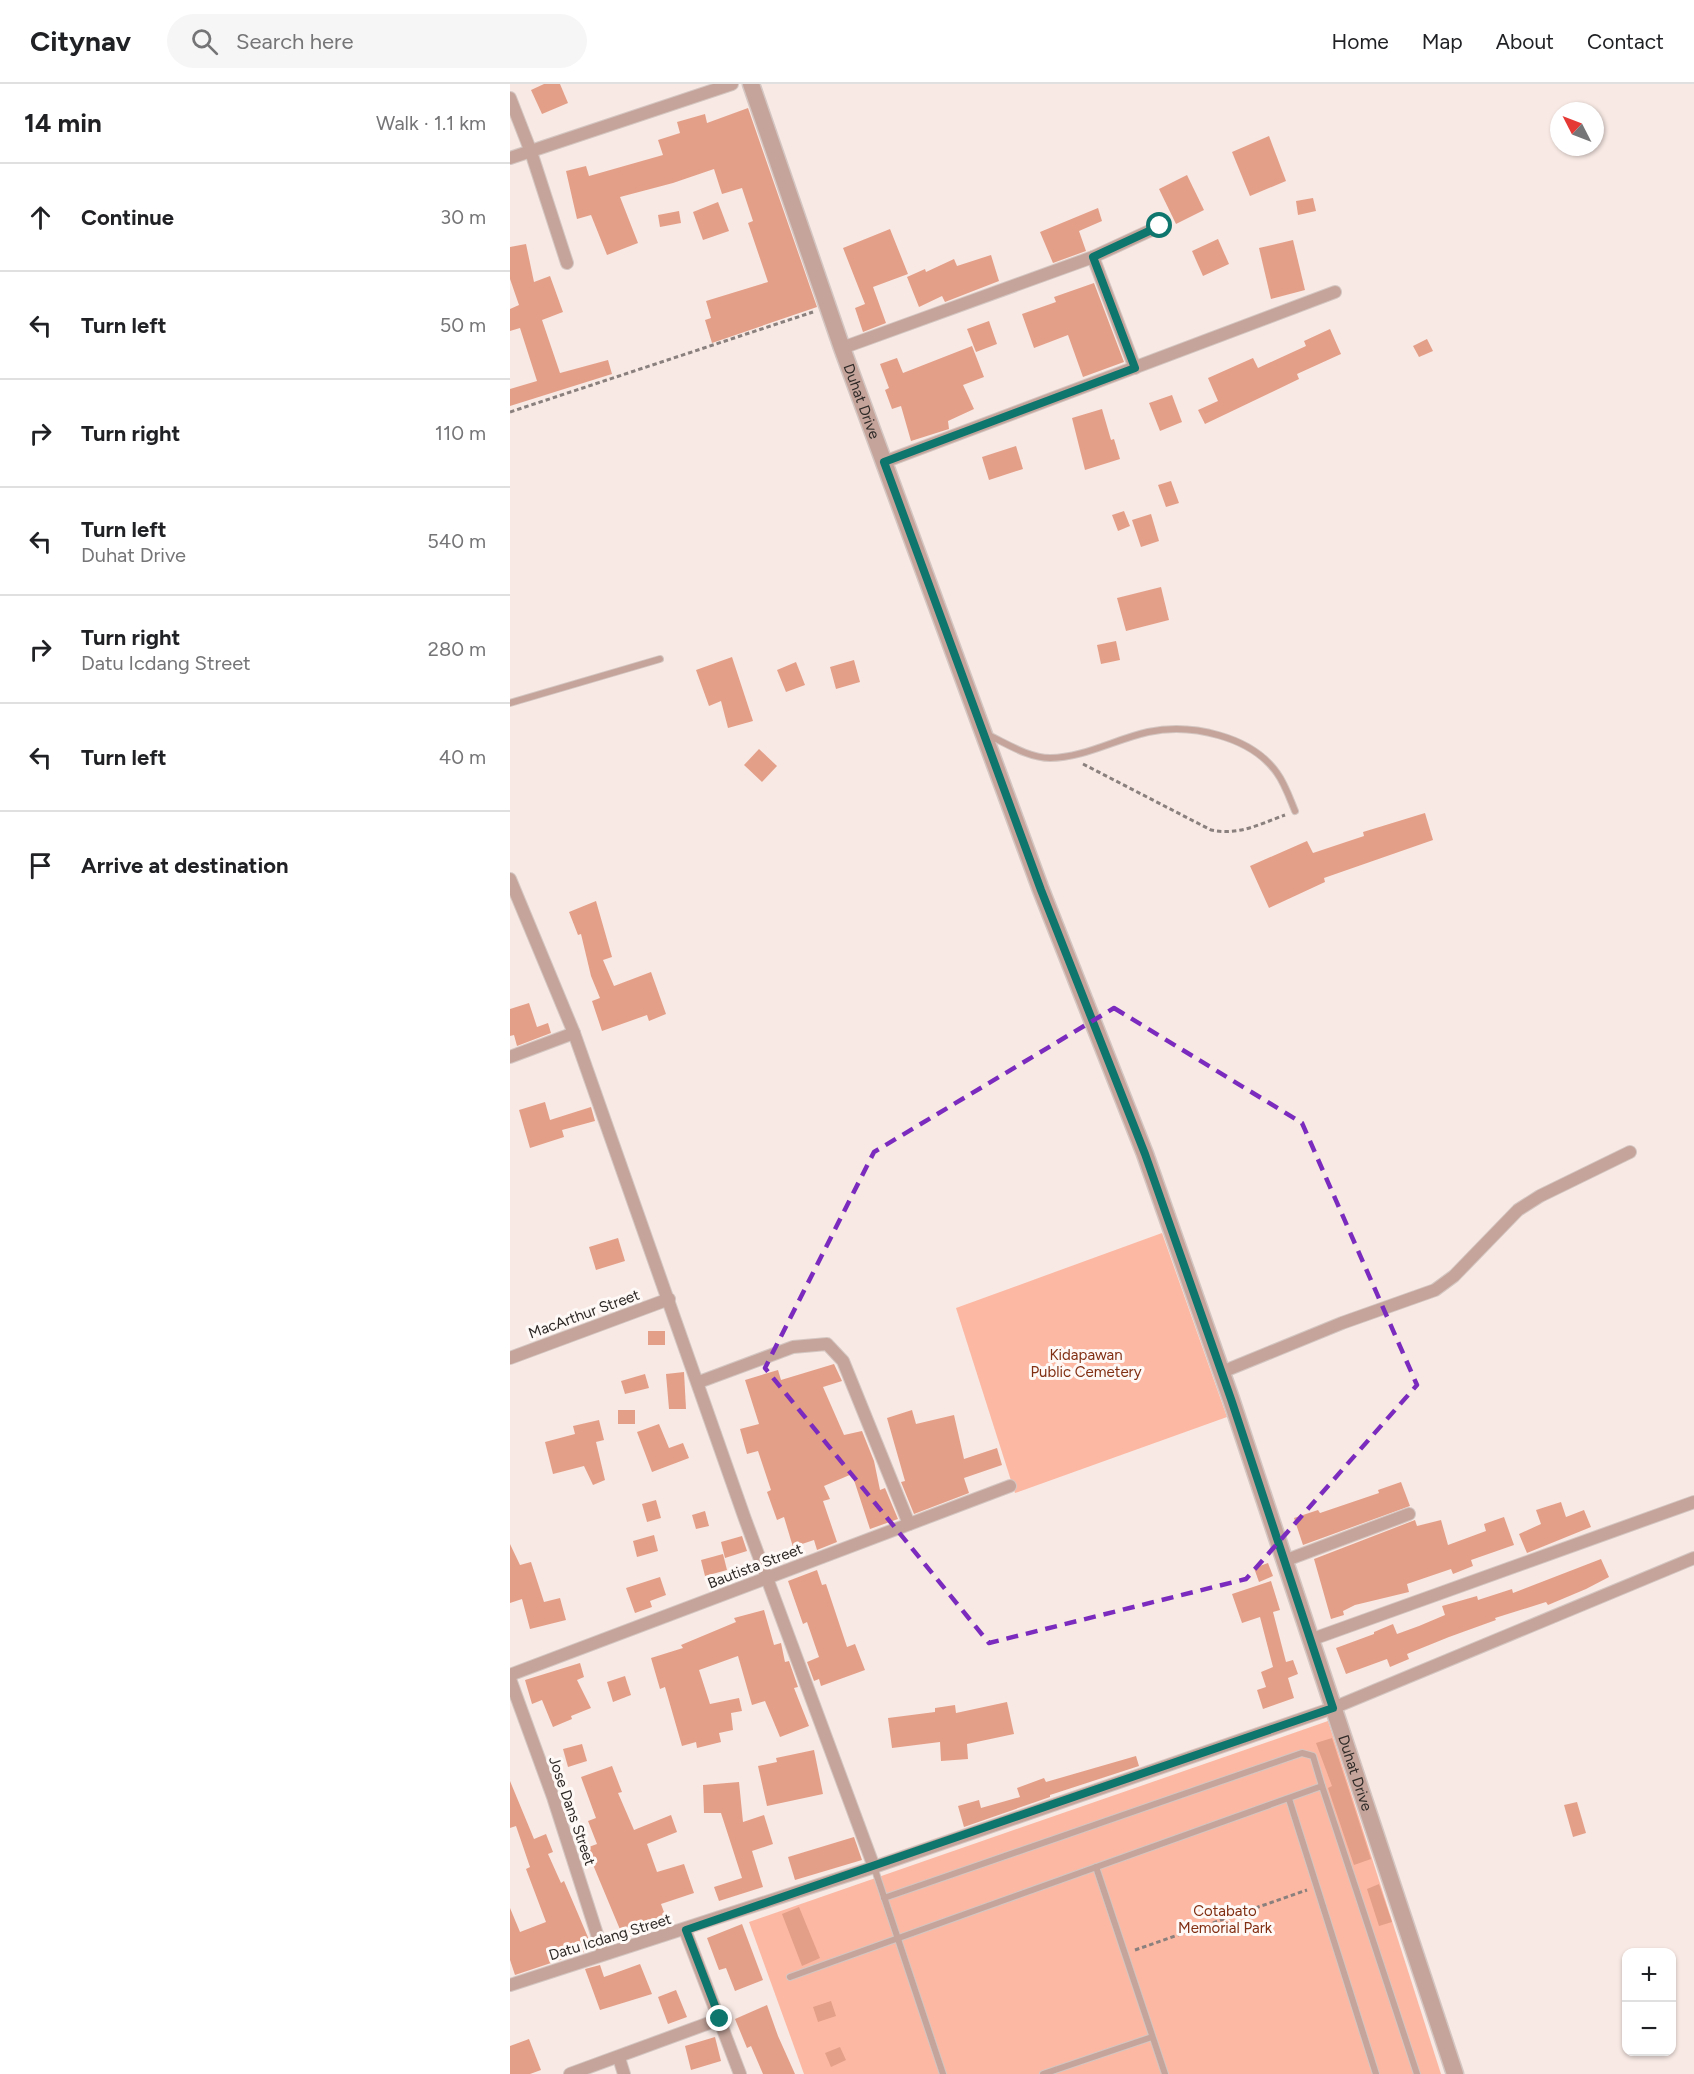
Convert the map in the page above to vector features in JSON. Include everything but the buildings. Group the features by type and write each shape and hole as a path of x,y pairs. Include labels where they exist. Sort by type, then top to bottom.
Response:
{"street":[{"path":"510,158 732,84"},
{"name":"Duhat Drive","path":"751,84 842,348 1041,890 1145,1154 1222,1372 1455,2074"},
{"path":"510,98 531,152 567,263"},
{"path":"842,348 1093,257 1160,226"},
{"path":"1093,257 1135,368"},
{"path":"884,462 1335,292"},
{"path":"510,879 574,1033 767,1577 874,1867"},
{"path":"510,1057 574,1033"},
{"path":"1222,1372 1342,1323 1435,1290 1454,1276 1518,1210 1540,1196 1630,1152"},
{"name":"MacArthur Street","path":"510,1358 669,1299"},
{"path":"699,1382 793,1347 827,1344 843,1361 909,1524"},
{"name":"Bautista Street","path":"510,1677 1010,1486"},
{"path":"1310,1640 1694,1502"},
{"path":"1284,1561 1409,1514"},
{"name":"Datu Icdang Street","path":"510,1985 603,1953 686,1930 874,1867 1333,1708 1694,1558"},
{"name":"Jose Dans Street","path":"510,1677 553,1797 603,1953"},
{"path":"686,1930 740,2074"},
{"path":"570,2074 619,2058 720,2019"},
{"path":"619,2058 624,2074"}],"lane":[{"path":"510,703 660,659"},
{"path":"983,732 1024,752 1049,758 1067,756 1149,732 1184,729 1222,737 1244,746 1264,759 1277,773 1295,811"},
{"path":"884,1898 1302,1753 1309,1753 1316,1761 1322,1786 1417,2074"},
{"path":"790,1977 1322,1786"},
{"path":"1289,1799 1376,2074"},
{"path":"874,1867 943,2074"},
{"path":"1096,1867 1165,2074"},
{"path":"1043,2074 1152,2037"}],"path":[{"path":"510,412 829,306"},
{"path":"1067,756 1211,830 1228,834 1244,831 1295,811"},
{"path":"1125,1953 1317,1887"}],"highlighted area":[{"path":"1114,1008 1302,1123 1417,1385 1246,1579 989,1643 765,1368 874,1152"}],"green space":[{"name":"Kidapawan Public Cemetery","path":"1162,1233 1227,1417 1015,1493 956,1308"},
{"name":"Cotabato Memorial Park","path":"1328,1721 1441,2074 804,2074 749,1922"}],"route":[{"path":"720,2019 686,1930 1333,1708 1231,1399 1145,1154 1041,890 884,462 1135,368 1093,257 1160,226"}]}
